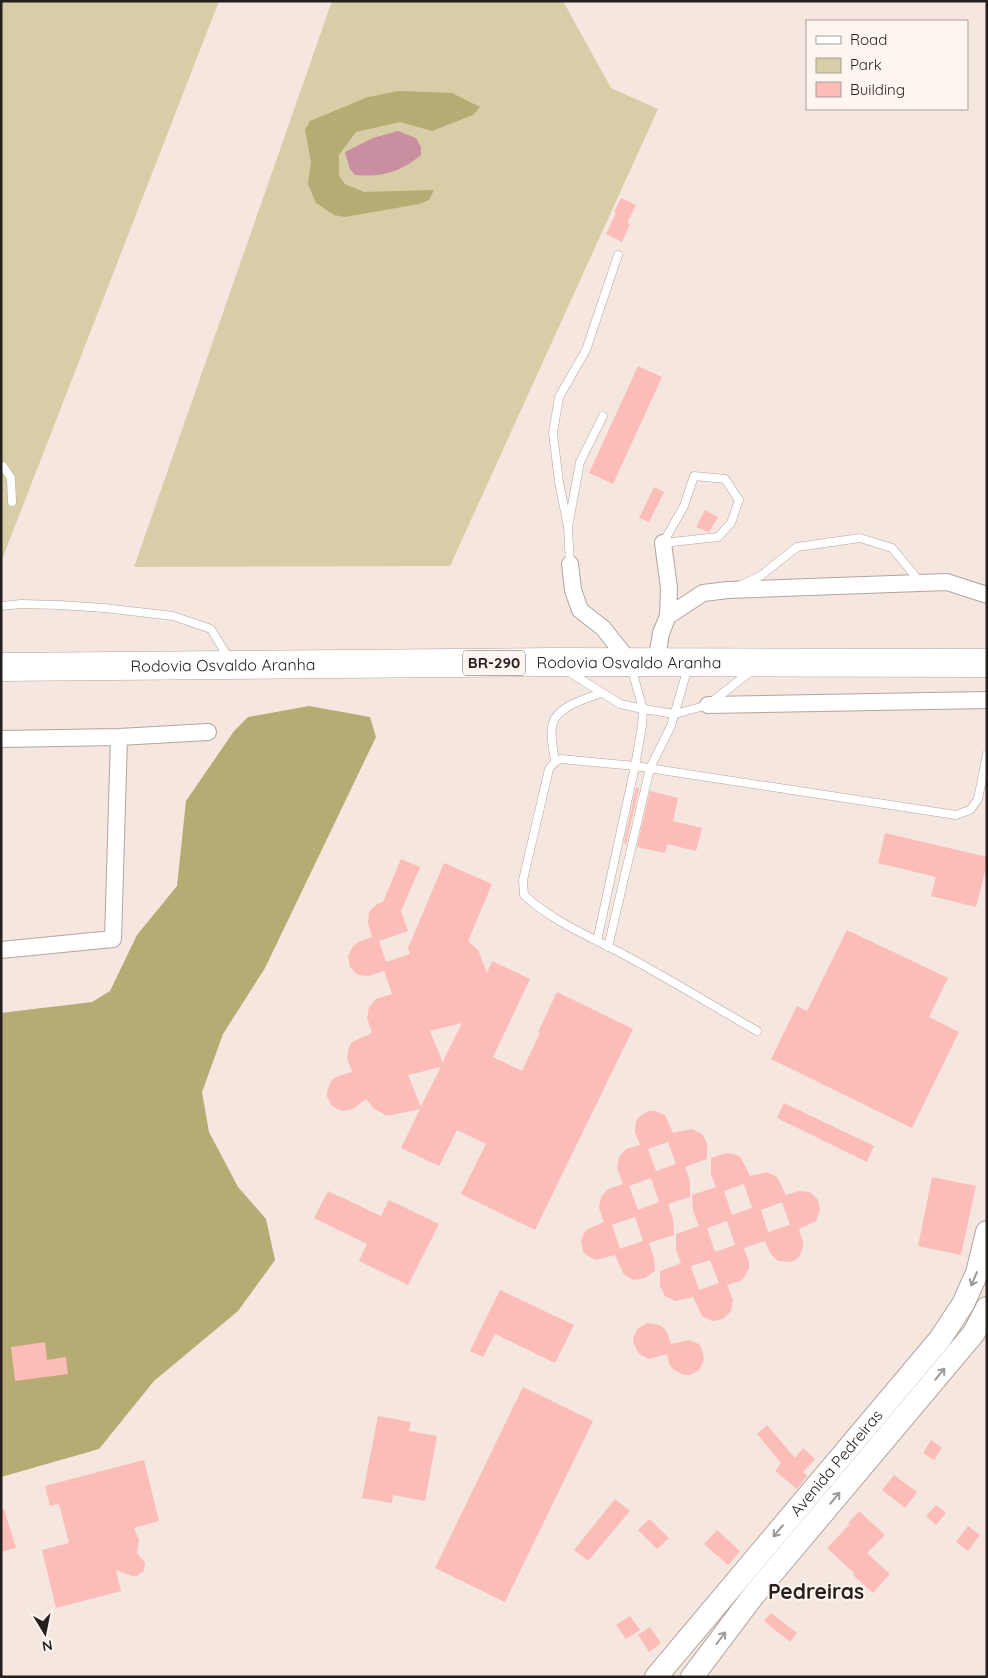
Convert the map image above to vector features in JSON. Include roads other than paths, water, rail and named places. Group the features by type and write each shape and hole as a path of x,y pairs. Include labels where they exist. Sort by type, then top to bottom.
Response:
{"highway":[{"name":"Rodovia Osvaldo Aranha","path":"1,667 553,662 987,663"}],"main road":[{"name":"Avenida Pedreiras","path":"656,1677 940,1338 963,1304 977,1273 987,1232"},
{"path":"963,1304 986,1309"},
{"name":"Avenida Pedreiras","path":"698,1669 753,1596 974,1333 986,1309"},
{"path":"842,1455 859,1469"},
{"path":"683,1646 698,1669"}],"street":[{"path":"570,564 573,590 580,610 643,663 661,633 668,616 669,588 663,543"},
{"path":"668,616 703,593 728,590 946,582 987,595"},
{"path":"708,705 987,700"},
{"path":"1,739 120,737 208,732"},
{"path":"1,950 113,939 120,737"}],"lane":[{"path":"570,564 568,527 559,482 554,433 559,397 586,350 618,256"},
{"path":"568,527 580,462 603,416"},
{"path":"1,466 3,466 11,478 12,502"},
{"path":"694,476 725,479 739,500 731,523 718,537 663,543 684,506 694,476"},
{"path":"728,590 759,577 797,547 860,538 892,548 921,583"},
{"path":"1,606 21,604 60,605 173,616 211,629 232,665"},
{"path":"553,662 620,704 643,710 675,714 708,705 760,663"},
{"path":"597,941 635,766 643,710 643,663"},
{"path":"608,946 650,768 675,714 690,663"},
{"path":"555,762 552,727 554,718 572,704 601,693"},
{"path":"757,1031 535,906 524,895 523,880 549,769 561,758 635,766 956,814 970,810 978,798 987,754"}],"district":[{"name":"Pedreiras","path":"816,1592"}]}
